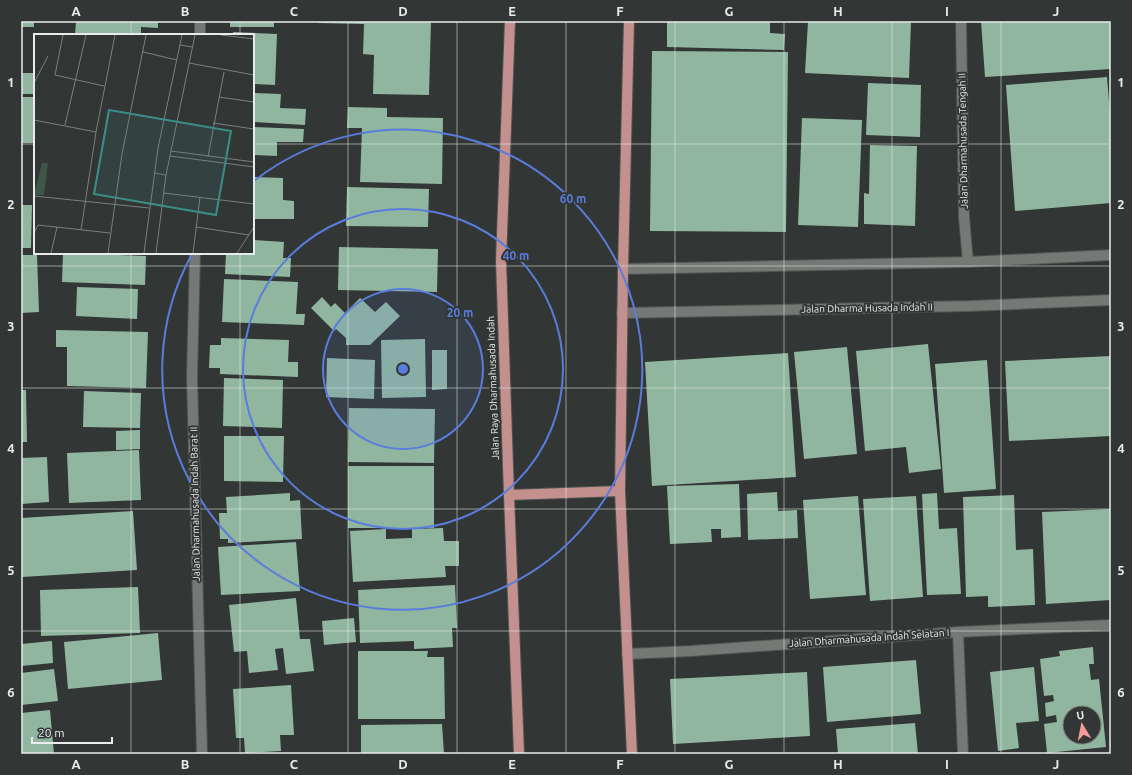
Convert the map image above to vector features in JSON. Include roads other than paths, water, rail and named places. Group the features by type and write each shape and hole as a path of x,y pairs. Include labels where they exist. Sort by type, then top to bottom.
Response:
{"main road":[{"name":"Jalan Raya Dharmahusada Indah","path":"510,21 502,261 519,754"},
{"path":"629,21 622,313 620,491 632,754"},
{"path":"509,495 620,491"}],"street":[{"path":"200,21 200,34"},
{"name":"Jalan Dharmahusada Tengah II","path":"961,21 964,216 968,262"},
{"name":"Jalan Dharmahusada Indah Barat II","path":"195,254 192,377 202,754"},
{"path":"623,269 968,262 1111,255"},
{"name":"Jalan Dharma Husada Indah II","path":"622,313 970,306 1111,300"},
{"name":"Jalan Dharmahusada Indah Selatan I","path":"627,654 958,632 1111,626"},
{"path":"958,632 963,754"}]}
